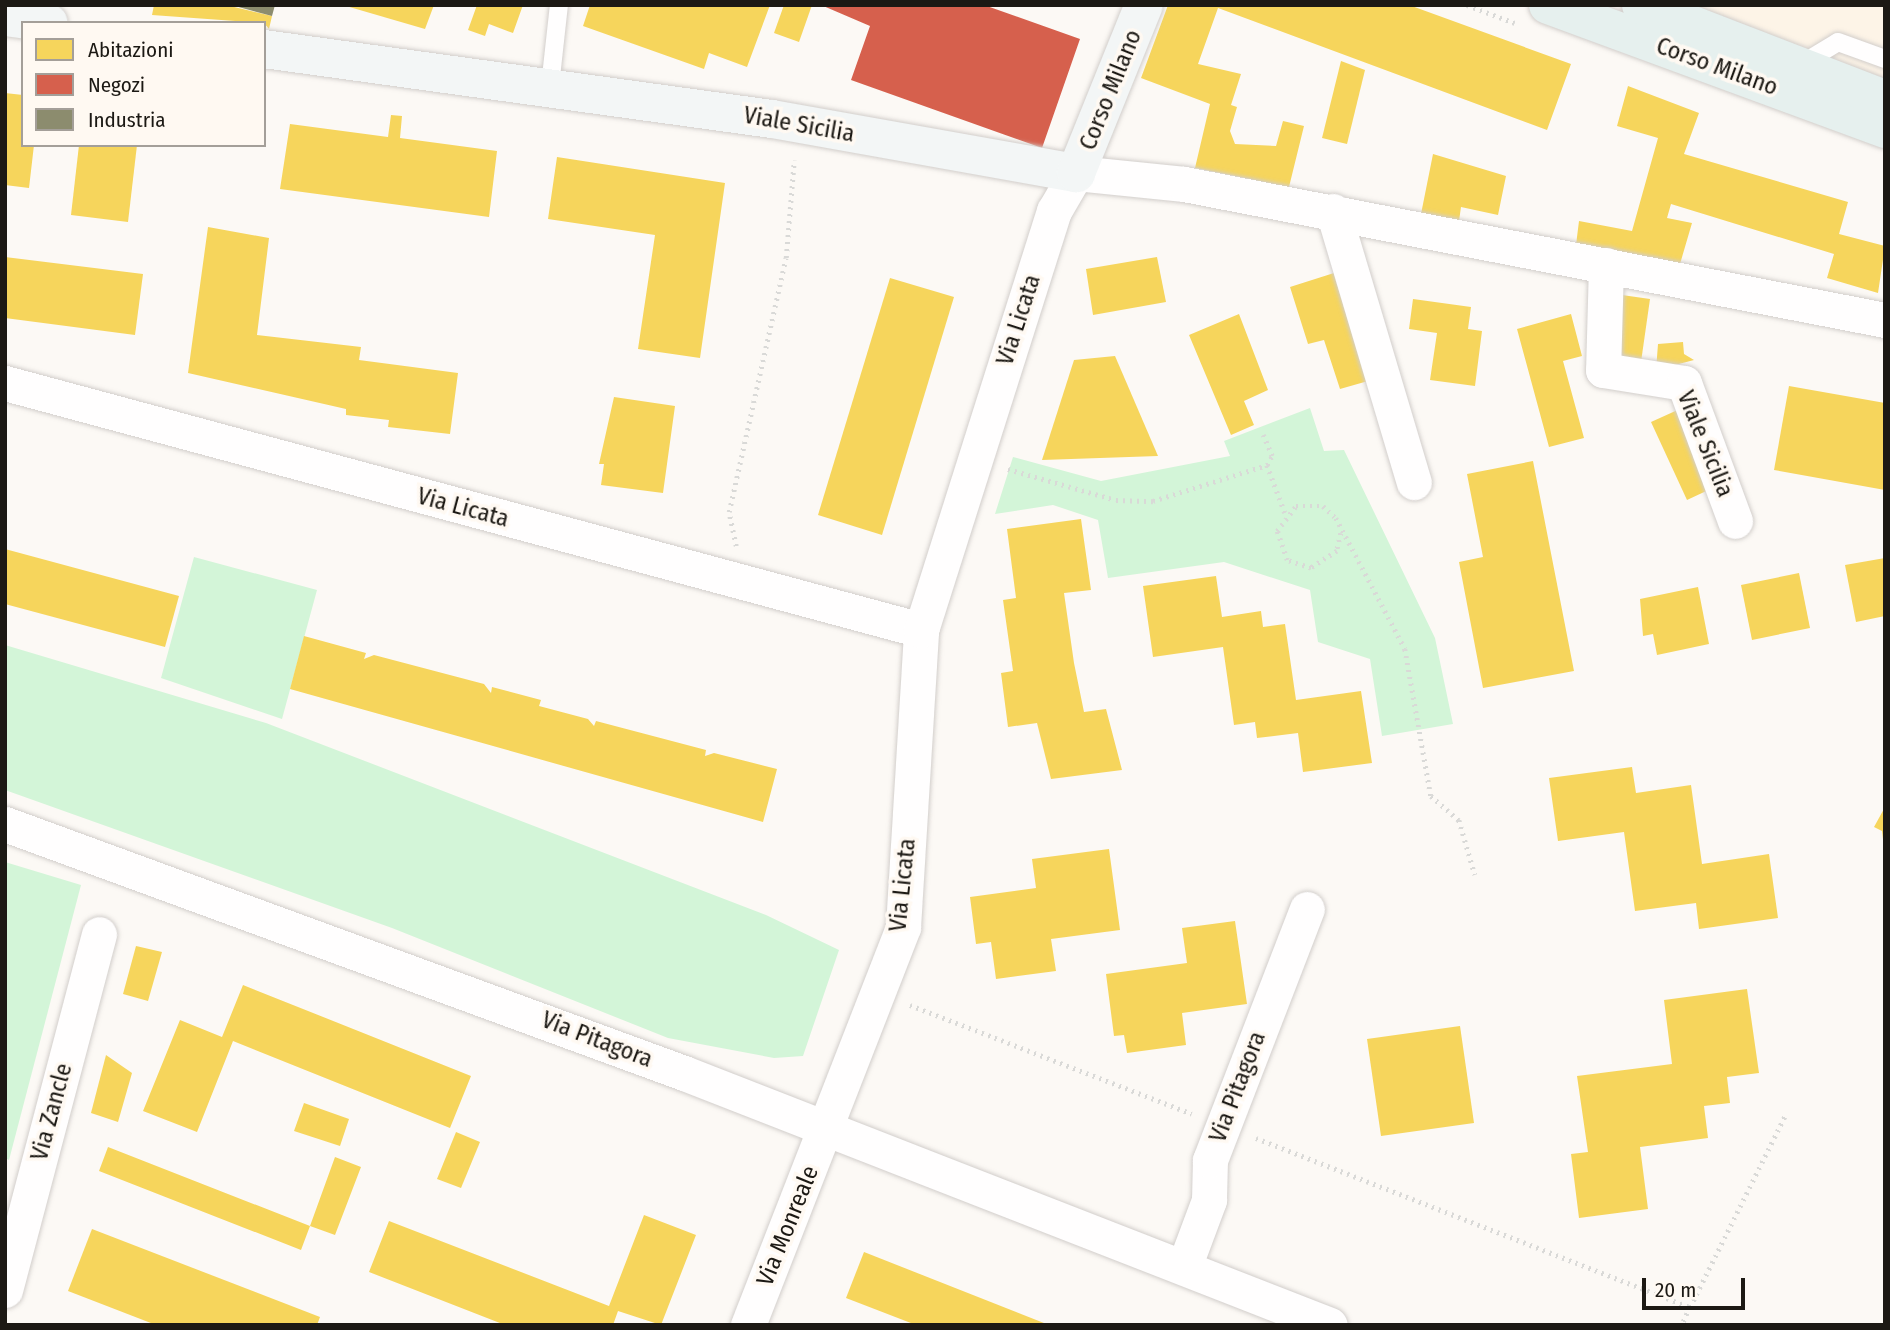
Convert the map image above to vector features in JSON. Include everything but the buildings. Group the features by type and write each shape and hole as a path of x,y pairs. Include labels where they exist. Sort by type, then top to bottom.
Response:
{"main road":[{"name":"Corso Milano","path":"1548,5 1885,129"},
{"name":"Corso Milano","path":"1641,5 1885,99"}],"street":[{"name":"Corso Milano","path":"1076,173 1144,5"},
{"path":"5,17 34,21"},
{"name":"Viale Sicilia","path":"266,49 550,86 1076,173 1184,184 1885,320"},
{"name":"Via Licata","path":"827,1127 903,927 921,631 1054,211 1076,173"},
{"path":"1332,211 1414,482"},
{"name":"Viale Sicilia","path":"1606,265 1603,370 1684,383 1735,521"},
{"name":"Via Licata","path":"5,383 921,631"},
{"name":"Via Pitagora","path":"5,824 827,1127 1330,1325"},
{"name":"Via Pitagora","path":"1184,1267 1209,1200 1210,1160 1307,909"},
{"name":"Via Zancle","path":"5,1290 99,934"},
{"name":"Via Monreale","path":"748,1325 827,1127"}],"lane":[{"path":"550,86 559,5"},
{"path":"1798,67 1838,42 1885,59"}],"path":[{"path":"734,553 729,512 786,258 794,159"},
{"path":"1003,468 1116,500 1153,501 1267,466 1272,456 1263,435"},
{"path":"1267,466 1285,513 1279,546 1298,566 1327,562 1341,533"},
{"path":"1285,513 1303,505 1323,506 1341,533 1405,649 1431,796 1459,820 1475,875"},
{"path":"906,1003 1690,1307"},
{"path":"1682,1325 1785,1116"}],"shaded area":[{"path":"1691,5 1885,5 1885,81"}],"green space":[{"path":"1310,408 1324,451 1344,450 1435,638 1453,724 1382,736 1370,659 1318,642 1310,590 1224,562 1108,578 1098,520 1053,505 995,514 1013,457 1101,481 1230,456 1224,441"},
{"path":"194,557 317,590 282,719 161,678"},
{"path":"5,645 266,723 766,915 839,950 803,1056 774,1058 668,1038 392,928 5,790"},
{"path":"5,862 81,885 9,1160 5,1158"}]}
